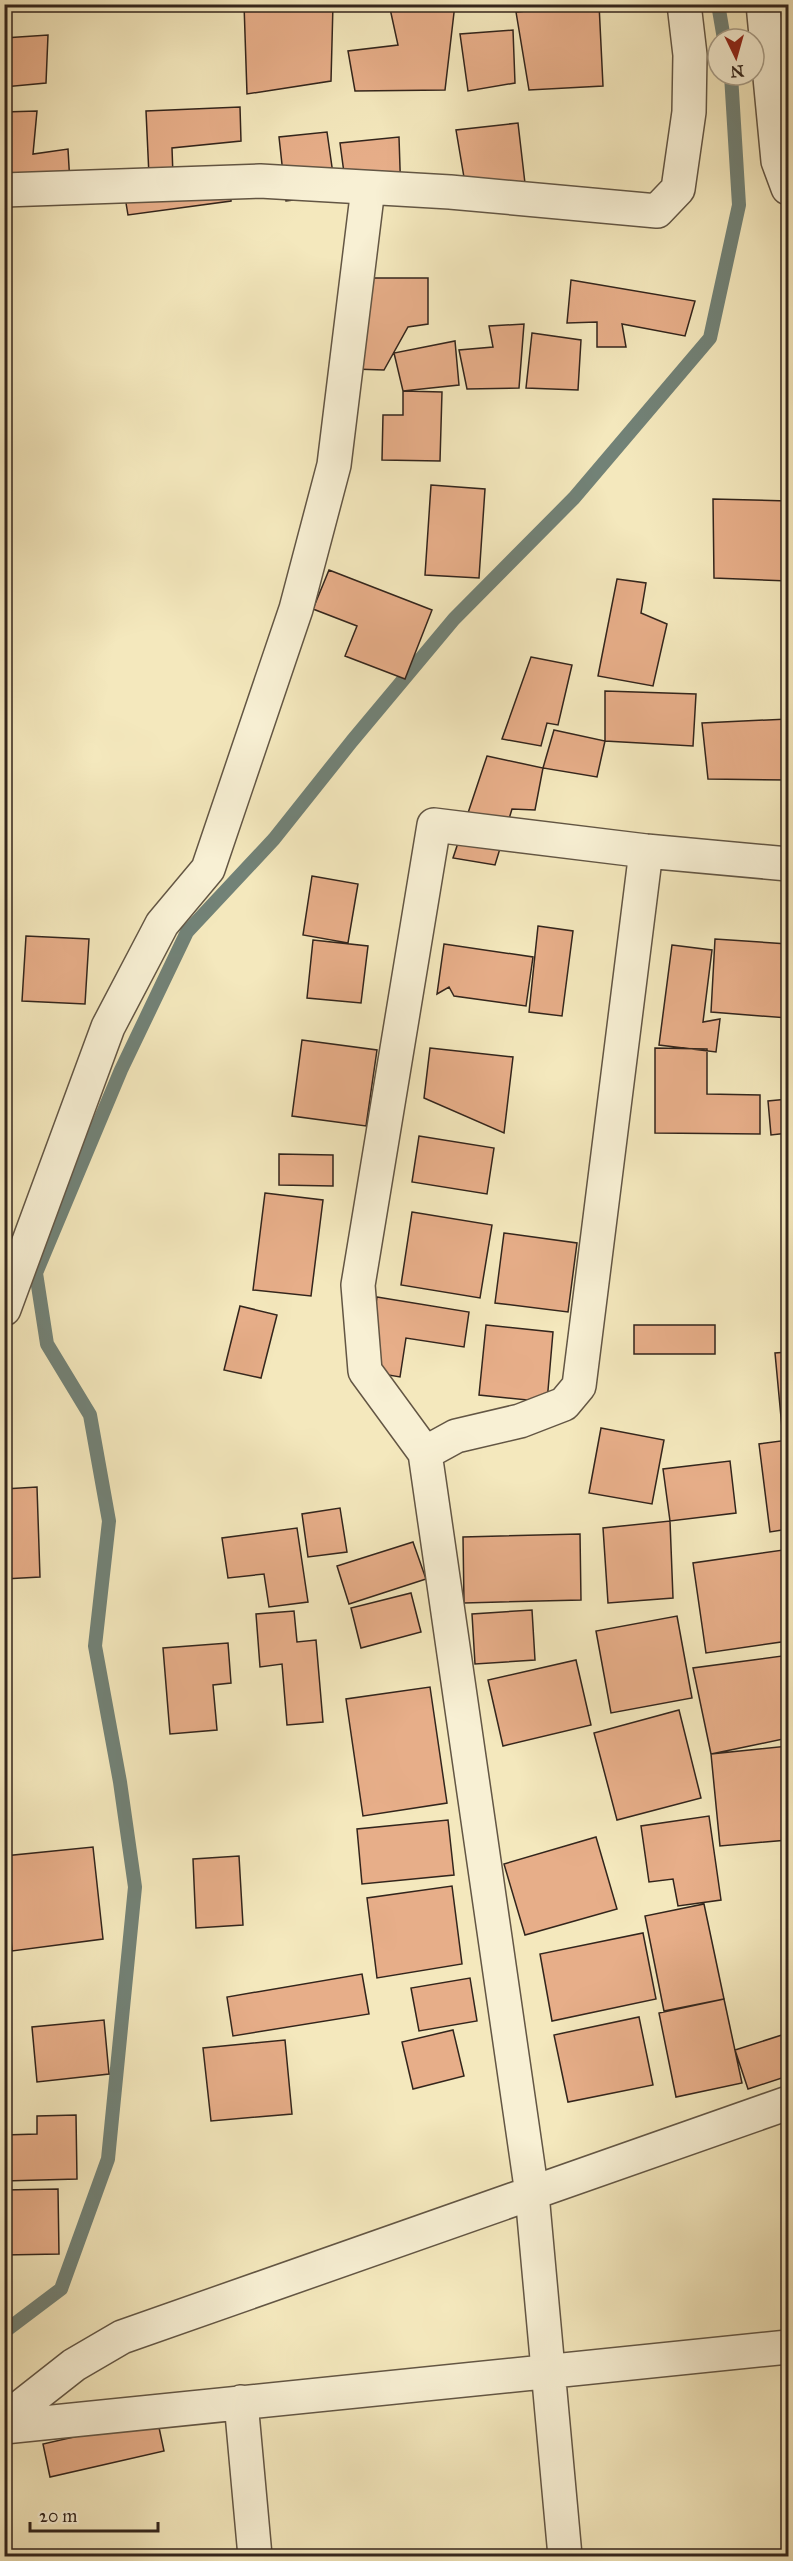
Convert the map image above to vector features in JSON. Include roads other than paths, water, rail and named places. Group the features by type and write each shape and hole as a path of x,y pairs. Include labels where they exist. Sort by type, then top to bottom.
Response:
{"street":[{"path":"4,190 260,182 450,192 657,211 678,189 689,112 690,55 684,4"},
{"path":"764,4 778,161 789,188"},
{"path":"4,1309 108,1027 162,924 208,869 296,609 334,465 368,188"},
{"path":"565,2556 546,2371 532,2194 425,1454 364,1371 358,1285 434,825 646,851 789,864"},
{"path":"425,1454 456,1437 520,1421 564,1404 579,1386 646,851"},
{"path":"4,2420 74,2365 122,2337 789,2103"},
{"path":"4,2427 789,2347"},
{"path":"241,2402 255,2556"}],"waterway":[{"path":"718,4 722,27"},
{"path":"4,2332 61,2289 108,2159 135,1887 120,1782 95,1646 109,1521 90,1415 47,1344 36,1273 121,1070 187,932 274,839 454,619 574,498 710,338 739,205 732,87"}]}
